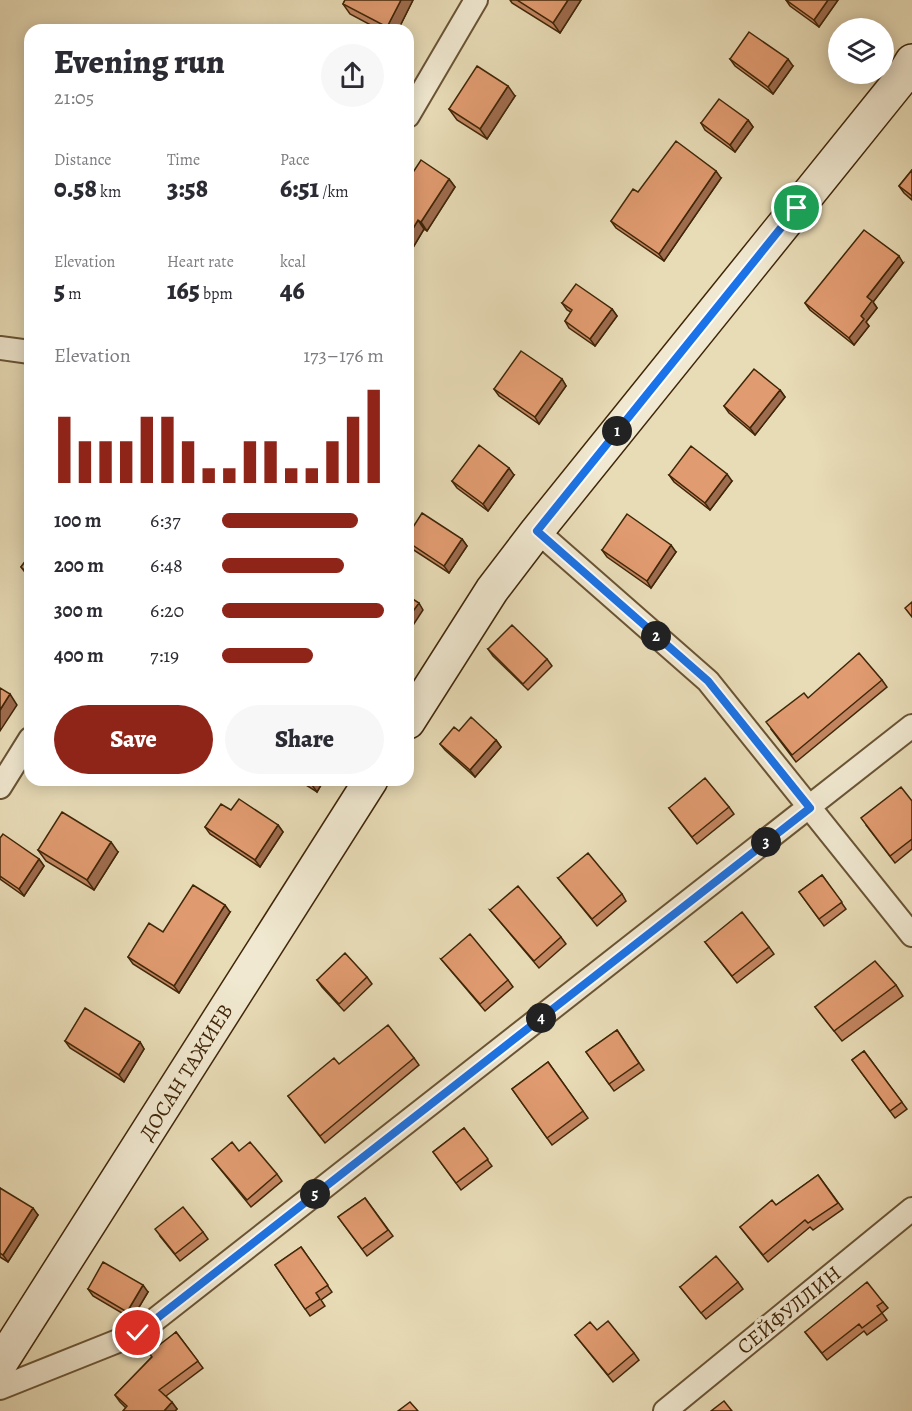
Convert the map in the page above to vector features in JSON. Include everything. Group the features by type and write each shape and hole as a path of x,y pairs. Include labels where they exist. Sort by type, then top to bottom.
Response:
{"street":[{"path":"414,106 476,0"},
{"path":"414,713 492,590 537,531 901,79 912,61"},
{"path":"0,348 24,351"},
{"path":"537,531 708,681 912,935"},
{"path":"0,1388 138,1333 912,726"},
{"path":"0,787 24,749"},
{"name":"ДОСАН ТАЖИЕВ","path":"0,1364 367,786"},
{"name":"СЕЙФУЛЛИН","path":"665,1411 912,1209"}],"building":[{"path":"345,0 401,0 389,24 381,24 343,4"},
{"path":"517,0 568,0 553,23"},
{"path":"786,0 828,0 814,20"},
{"path":"749,32 788,59 768,87 730,59"},
{"path":"477,66 508,86 480,129 449,109"},
{"path":"719,99 748,120 730,145 701,123"},
{"path":"676,141 716,171 659,254 611,221 633,189 638,192"},
{"path":"421,160 449,179 421,222 418,220 414,227 414,171"},
{"path":"912,170 912,196 899,186"},
{"path":"864,230 899,256 867,297 872,301 861,316 864,319 849,338 805,303"},
{"path":"576,284 612,309 590,339 565,321 572,310 562,303"},
{"path":"521,351 562,379 535,417 494,389"},
{"path":"754,369 780,390 750,428 724,406"},
{"path":"479,445 509,468 483,504 452,481"},
{"path":"691,446 727,474 705,503 669,475"},
{"path":"422,513 462,539 444,566 414,546 414,526"},
{"path":"627,514 671,545 647,581 602,550"},
{"path":"414,600 419,603 414,610"},
{"path":"912,602 912,617 905,608"},
{"path":"512,625 547,659 523,684 488,649"},
{"path":"859,653 882,680 792,755 766,722 804,693 808,698"},
{"path":"0,688 10,694 0,710"},
{"path":"471,717 496,740 470,770 440,744 454,727 459,731"},
{"path":"705,778 729,807 692,837 669,808"},
{"path":"901,787 912,801 912,839 890,856 861,818"},
{"path":"239,799 278,825 255,860 205,827 221,804 231,810"},
{"path":"62,812 111,842 87,880 38,850"},
{"path":"3,834 39,859 19,889 0,876 0,838"},
{"path":"588,853 622,894 592,919 558,878"},
{"path":"822,875 842,902 819,919 799,892"},
{"path":"193,885 225,905 174,986 128,957 149,923 163,932"},
{"path":"518,886 561,937 534,961 490,910"},
{"path":"742,912 769,947 732,976 705,942"},
{"path":"470,934 508,980 480,1004 441,959"},
{"path":"345,953 367,977 339,1004 317,980"},
{"path":"875,961 896,985 834,1031 815,1007"},
{"path":"85,1008 140,1042 119,1075 65,1041"},
{"path":"388,1025 414,1058 320,1136 288,1096 334,1058 339,1064"},
{"path":"617,1030 639,1063 609,1084 586,1052"},
{"path":"864,1051 902,1102 890,1111 852,1060"},
{"path":"548,1062 583,1111 547,1138 512,1089"},
{"path":"464,1128 488,1159 456,1183 433,1152"},
{"path":"232,1142 239,1151 250,1142 277,1174 247,1200 212,1159"},
{"path":"818,1175 838,1203 808,1223 805,1220 763,1255 740,1227 772,1200 776,1205"},
{"path":"0,1188 33,1208 3,1255 0,1253"},
{"path":"365,1198 388,1230 362,1249 338,1217"},
{"path":"183,1207 203,1232 175,1254 155,1229"},
{"path":"301,1247 328,1285 316,1293 320,1299 305,1309 275,1265"},
{"path":"716,1256 738,1282 701,1313 680,1287"},
{"path":"103,1262 143,1285 127,1312 88,1289"},
{"path":"867,1282 883,1302 877,1306 882,1313 862,1328 859,1324 822,1353 805,1332"},
{"path":"608,1321 634,1353 608,1375 575,1335 590,1322 597,1330"},
{"path":"176,1332 198,1361 159,1390 172,1402 164,1411 123,1411 127,1406 115,1395 152,1357 149,1353"},
{"path":"724,1401 732,1411 711,1411"},
{"path":"410,1402 418,1411 398,1411"}],"route":[{"path":"138,1333 810,808 708,681 537,531 797,208"}]}
